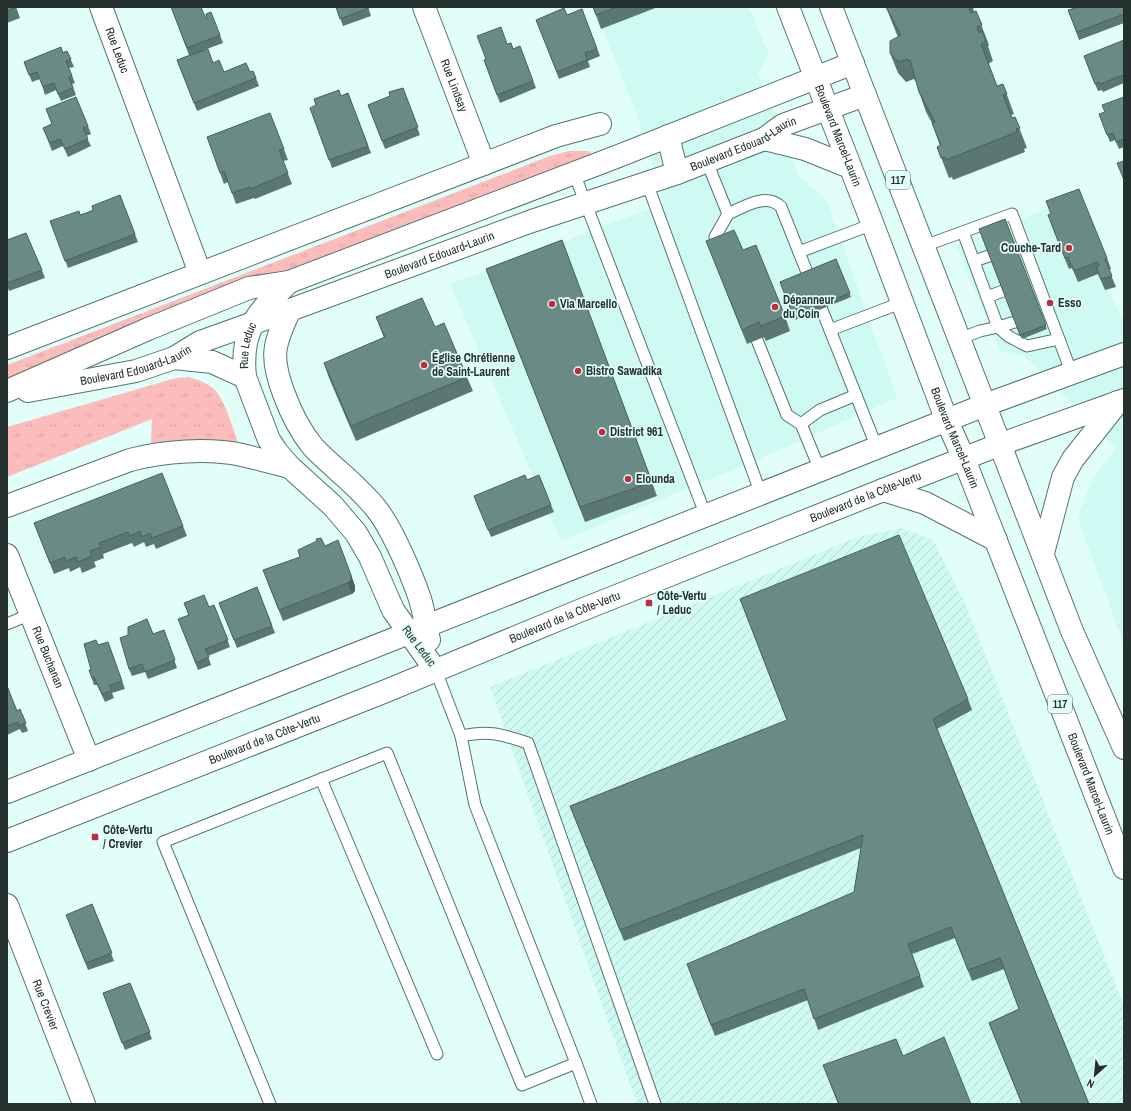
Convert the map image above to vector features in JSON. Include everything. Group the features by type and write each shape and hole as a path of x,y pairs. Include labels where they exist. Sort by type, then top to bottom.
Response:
{"street":[{"name":"Rue Leduc","path":"102,7 200,273"},
{"name":"Rue Lindsay","path":"424,7 484,164"},
{"name":"Boulevard Marcel-Laurin","path":"788,7 1124,868"},
{"name":"117","path":"831,7 1072,631 1123,743"},
{"name":"Boulevard Edouard-Laurin","path":"7,391 148,329 249,288 289,282 853,64"},
{"name":"Boulevard Edouard-Laurin","path":"7,394 136,371 174,358 200,342 585,202 647,183 707,162 764,139 783,126 865,95"},
{"path":"7,348 574,130 600,124"},
{"path":"668,136 677,173"},
{"path":"764,139 800,148 850,167"},
{"name":"Rue Leduc","path":"289,282 263,308 253,323 247,337 244,354 245,377 269,440 290,467 333,506 356,533 370,557 388,601 417,630 436,671"},
{"name":"Rue Leduc","path":"290,310 278,335 274,353 276,369 288,405 296,422 314,447 354,484 382,517 420,599 417,630"},
{"path":"7,792 985,405 1124,354"},
{"path":"174,358 212,362 245,377"},
{"path":"1043,553 1063,477 1073,459 1121,401"},
{"name":"Boulevard de la Côte-Vertu","path":"7,841 436,671 579,611 884,490 1001,444 1121,401"},
{"path":"7,506 130,460 150,455 193,452 241,455 290,467"},
{"path":"884,490 925,503 996,540"},
{"name":"Rue Buchanan","path":"7,555 89,760"},
{"name":"Rue Crevier","path":"7,905 84,1104"}],"lane":[{"path":"707,162 728,214"},
{"path":"574,173 706,516"},
{"path":"647,183 761,494"},
{"path":"722,252 715,237 728,214 758,201 773,201 781,207 877,448"},
{"path":"924,246 1012,214 1019,244 1045,313 1059,339 1072,374"},
{"path":"799,252 873,224"},
{"path":"963,232 998,327 1008,336 1027,346 1059,339"},
{"path":"974,261 989,256"},
{"path":"988,297 1003,291"},
{"path":"830,330 903,302"},
{"path":"959,339 980,331 1015,322"},
{"path":"757,340 787,415 801,424 820,470"},
{"path":"801,424 820,410 856,395"},
{"path":"7,624 31,614"},
{"path":"436,671 461,736 475,805 591,1104"},
{"path":"461,736 481,732 496,733 528,743 655,1104"},
{"path":"270,1104 163,842 387,753 522,1085 576,1063"},
{"path":"321,779 437,1054"}],"shaded area":[{"path":"594,7 749,7 769,55 757,73 799,176 827,201 897,398 759,459 561,541 450,284 665,203 636,112"},
{"path":"1066,201 1124,323 1124,644 1078,519 1091,481 1116,448 1025,356 1001,352 956,246"},
{"path":"902,528 933,540 966,606 1124,1006 1124,1104 637,1104 490,687 858,537"}],"green space":[{"path":"569,151 588,151 591,153 590,156 218,296 7,379 7,365 550,156"},
{"path":"189,377 209,385 219,395 226,409 240,448 203,439 151,443 152,419 7,477 7,427 176,378"}],"building":[{"path":"7,7 16,7 7,11"},
{"path":"171,7 201,7 206,19 206,14 211,12 220,35 187,48"},
{"path":"336,7 368,7 369,8 340,19"},
{"path":"593,7 617,7 596,15"},
{"path":"886,7 972,7 969,8 971,13 976,11 982,25 977,27 979,33 982,31 986,41 981,44 997,86 1003,84 1007,94 1003,95 1012,118 1015,117 1020,128 1016,129 1017,132 946,160 945,157 941,158 937,147 941,145 932,123 935,122 919,92 910,60 908,61 907,59 898,62 890,53 890,41 901,35"},
{"path":"1079,7 1124,7 1124,14 1077,32 1068,10"},
{"path":"564,8 567,15 582,9 597,49 585,53 587,60 557,72 536,20"},
{"path":"501,27 507,44 511,43 513,49 520,46 533,81 497,95 477,36"},
{"path":"1124,40 1124,75 1100,84 1099,82 1095,84 1084,56"},
{"path":"61,47 63,53 67,51 71,59 66,61 72,76 69,77 73,88 58,94 54,83 43,87 37,72 29,75 24,62"},
{"path":"208,49 213,63 219,60 224,72 246,63 250,72 253,71 256,78 194,103 177,60"},
{"path":"403,88 418,127 382,141 368,105 390,96 389,92"},
{"path":"339,90 341,96 348,93 368,146 329,160 310,108 316,105 314,99"},
{"path":"76,97 88,126 83,128 88,139 65,149 60,139 50,143 43,128 52,124 46,109"},
{"path":"1124,97 1124,139 1116,142 1113,133 1107,135 1099,114 1105,112 1102,105"},
{"path":"270,113 284,149 279,150 288,173 251,189 250,187 232,193 224,171 220,173 207,137"},
{"path":"1124,161 1124,180 1117,163"},
{"path":"1079,189 1107,258 1105,259 1112,276 1101,279 1096,267 1099,266 1097,262 1074,271 1068,257 1065,258 1048,215 1051,214 1046,201"},
{"path":"120,195 135,234 65,261 50,221 79,211 80,215 87,213 93,210 92,206"},
{"path":"1005,219 1046,325 1020,335 979,229"},
{"path":"734,230 743,250 756,245 785,316 761,326 759,322 742,330 706,241"},
{"path":"26,233 42,270 7,283 7,240"},
{"path":"562,240 652,482 580,507 486,269"},
{"path":"836,259 850,293 793,316 780,282"},
{"path":"422,298 435,327 444,323 467,377 351,426 324,363 385,337 376,317"},
{"path":"162,473 183,526 152,538 150,533 142,537 140,531 130,536 128,532 99,543 101,547 90,551 92,556 78,562 76,557 66,561 65,557 50,563 34,523"},
{"path":"525,475 527,480 539,475 551,505 488,530 474,496"},
{"path":"899,535 968,699 933,719 1089,1104 1022,1104 989,1023 1019,1009 1000,958 968,970 951,927 908,944 920,976 814,1019 804,989 711,1025 687,964 854,892 863,835 620,930 570,806 787,720 740,599"},
{"path":"321,538 325,546 338,540 351,575 351,580 348,583 279,610 263,570 300,557 298,550 317,541 316,539"},
{"path":"257,587 272,626 234,640 219,603"},
{"path":"204,595 209,607 214,605 228,640 205,649 209,657 196,663 178,619 189,615 184,603"},
{"path":"147,619 153,634 164,630 175,660 145,672 142,664 129,669 120,638 128,635 128,627"},
{"path":"96,640 98,645 108,642 122,681 109,686 112,691 102,694 89,670 91,670 84,644"},
{"path":"7,686 17,711 20,709 26,723 19,726 18,722 7,726"},
{"path":"92,904 112,953 86,963 66,915"},
{"path":"130,983 150,1032 122,1043 103,993"},
{"path":"944,1037 971,1104 839,1104 823,1065 896,1039 903,1056"}],"place":[{"name":"Couche-Tard","path":"1069,248"},
{"name":"Esso","path":"1050,303"},
{"name":"Via Marcello","path":"552,304"},
{"name":"Dépanneur du Coin","path":"775,307"},
{"name":"Église Chrétienne de Saint-Laurent","path":"424,365"},
{"name":"Bistro Sawadika","path":"578,371"},
{"name":"District 961","path":"602,432"},
{"name":"Elounda","path":"628,479"},
{"name":"Côte-Vertu / Leduc","path":"649,603"},
{"name":"Côte-Vertu / Crevier","path":"95,837"}]}
